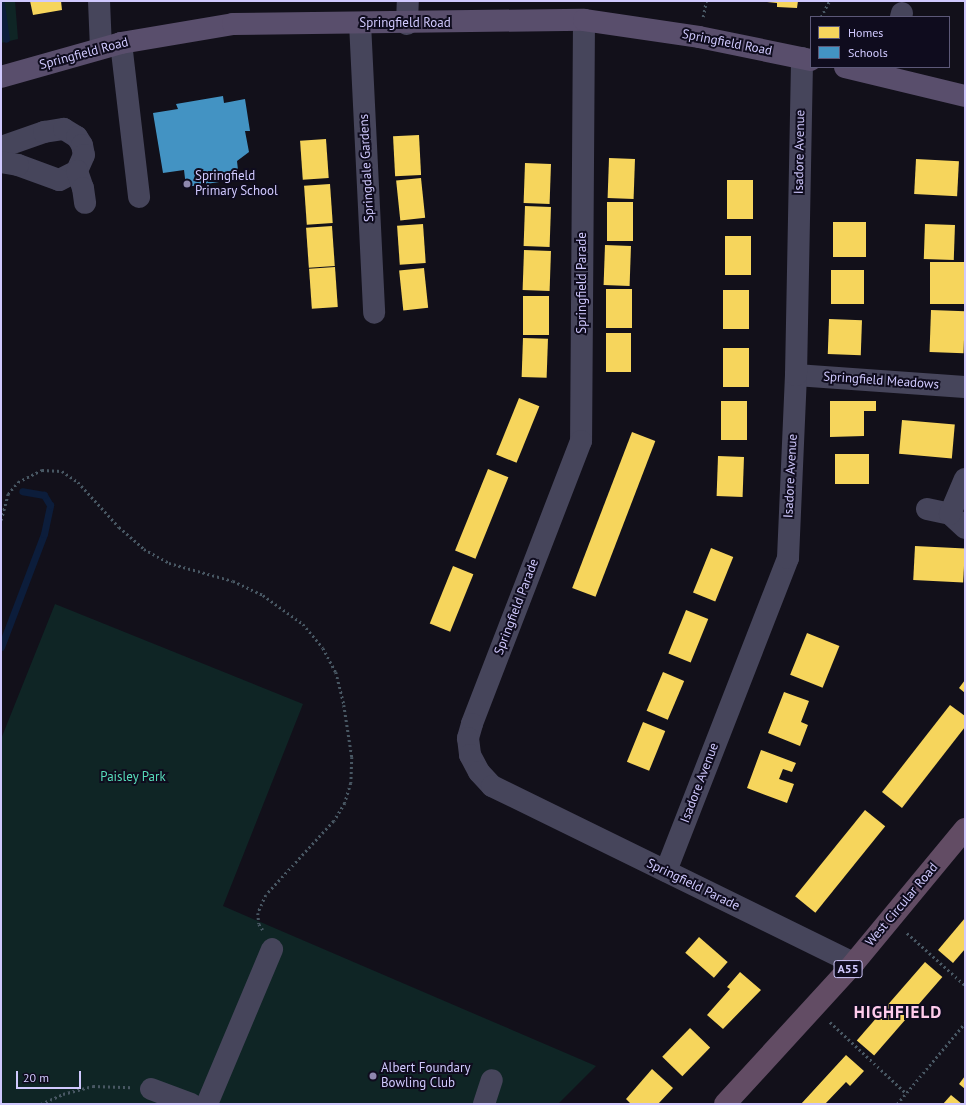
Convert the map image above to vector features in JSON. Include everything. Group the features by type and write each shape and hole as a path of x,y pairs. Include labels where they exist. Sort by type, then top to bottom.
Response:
{"highway":[{"name":"West Circular Road","path":"725,1104 854,963 963,835"}],"main road":[{"name":"Springfield Road","path":"1,77 111,46 233,24 407,24 584,20 699,37 806,59"},
{"path":"852,68 883,72 965,96"}],"street":[{"path":"99,1 111,46 139,197"},
{"path":"407,24 408,1"},
{"name":"Springfield Parade","path":"584,20 581,441 468,738 470,755 479,772 492,786 854,963"},
{"name":"Springdale Gardens","path":"360,23 374,313"},
{"name":"Isadore Avenue","path":"666,871 788,558 796,375 806,59"},
{"path":"1,147 44,132 64,129 76,137 82,145 84,155 77,171 59,180 18,164 1,162"},
{"path":"77,171 83,188 85,203"},
{"name":"Springfield Meadows","path":"796,375 965,387"},
{"path":"927,509 957,521 965,479"},
{"path":"207,1104 272,948"},
{"path":"484,1104 492,1080"},
{"path":"151,1089 191,1104"}],"path":[{"path":"822,16 829,1"},
{"path":"1,520 8,494 18,482 42,470 62,471 78,482 119,527 144,549 169,563 233,581 263,595 303,624 323,648 336,672 344,705 352,757 351,782 345,803 334,822 274,885 260,905 259,924 270,937 272,948"},
{"path":"891,919 965,985"},
{"path":"814,1007 907,1094"},
{"path":"897,1104 907,1094 965,1023"},
{"path":"41,1104 63,1094 93,1086 151,1089"}],"green space":[{"path":"1,1 15,1 18,39 1,43"},
{"name":"Paisley Park","path":"55,604 303,704 223,906 596,1066 558,1104 1,1104 1,739"}],"building: Homes":[{"path":"30,1 61,1 62,10 33,15"},
{"path":"757,1 798,1 797,8 777,7 777,3"},
{"path":"419,135 421,175 395,176 393,136"},
{"path":"326,139 329,178 303,180 300,141"},
{"path":"609,158 635,159 634,199 608,198"},
{"path":"916,159 959,161 957,196 914,194"},
{"path":"525,163 551,164 550,204 524,203"},
{"path":"421,178 425,218 400,220 396,181"},
{"path":"727,180 753,180 753,219 727,219"},
{"path":"330,184 333,223 307,225 304,186"},
{"path":"607,202 633,202 633,241 607,241"},
{"path":"525,206 551,207 550,247 524,246"},
{"path":"833,222 866,222 866,257 833,257"},
{"path":"423,224 426,263 400,265 397,226"},
{"path":"925,224 955,225 954,260 924,259"},
{"path":"332,226 335,266 309,268 306,228"},
{"path":"725,236 751,236 751,275 725,275"},
{"path":"605,245 631,246 630,286 604,285"},
{"path":"524,250 551,251 550,291 523,290"},
{"path":"930,262 965,262 965,304 930,304"},
{"path":"335,267 338,307 312,309 309,269"},
{"path":"424,268 428,308 403,310 399,271"},
{"path":"831,270 864,270 864,304 831,304"},
{"path":"606,289 632,289 632,328 606,328"},
{"path":"723,290 749,290 749,329 723,329"},
{"path":"523,296 549,296 549,335 523,335"},
{"path":"931,310 965,311 964,353 930,352"},
{"path":"829,319 862,320 861,355 828,354"},
{"path":"606,333 631,333 631,372 606,372"},
{"path":"523,338 548,339 547,378 522,377"},
{"path":"723,348 749,348 749,387 723,387"},
{"path":"519,398 539,406 517,463 496,455"},
{"path":"721,401 747,401 747,440 721,440"},
{"path":"830,401 876,401 876,411 864,411 864,436 830,437"},
{"path":"902,420 955,425 952,458 899,454"},
{"path":"632,432 655,441 595,597 572,588"},
{"path":"835,454 869,454 869,484 835,484"},
{"path":"718,456 744,457 743,497 717,496"},
{"path":"488,469 508,477 475,559 455,551"},
{"path":"915,546 965,549 963,583 913,580"},
{"path":"711,548 733,557 715,601 693,593"},
{"path":"453,566 473,574 450,632 430,623"},
{"path":"686,610 708,619 691,663 668,654"},
{"path":"807,633 839,646 823,688 790,675"},
{"path":"663,672 684,681 668,720 647,711"},
{"path":"965,680 965,693 959,688"},
{"path":"784,692 809,701 801,722 808,725 800,746 768,733"},
{"path":"950,705 965,716 965,727 902,808 882,792"},
{"path":"643,722 665,731 649,771 627,762"},
{"path":"761,750 796,763 792,772 783,769 779,779 794,784 787,803 747,788"},
{"path":"865,810 885,826 815,913 795,896"},
{"path":"965,918 965,949 953,963 938,950"},
{"path":"699,937 728,962 714,978 685,953"},
{"path":"925,962 942,977 874,1056 857,1040"},
{"path":"740,972 761,990 723,1029 707,1015 730,989 727,987"},
{"path":"690,1028 710,1047 682,1076 662,1057"},
{"path":"846,1055 864,1071 850,1086 846,1082 825,1104 801,1104"},
{"path":"652,1069 673,1088 658,1104 631,1104 626,1099"},
{"path":"965,1076 965,1089 959,1084"},
{"path":"951,1095 962,1104 943,1104"}],"building: Schools":[{"path":"223,96 224,103 245,99 250,131 245,131 249,152 237,161 239,179 186,187 184,170 163,173 153,113 178,109 176,104"}],"waterway":[{"path":"1,4 6,39"},
{"path":"1,647 44,534 50,505 44,495 22,491"}],"place":[{"name":"Springfield Primary School","path":"187,184"},
{"name":"Albert Foundary Bowling Club","path":"373,1076"}],"district":[{"name":"HIGHFIELD","path":"898,1013"}]}
